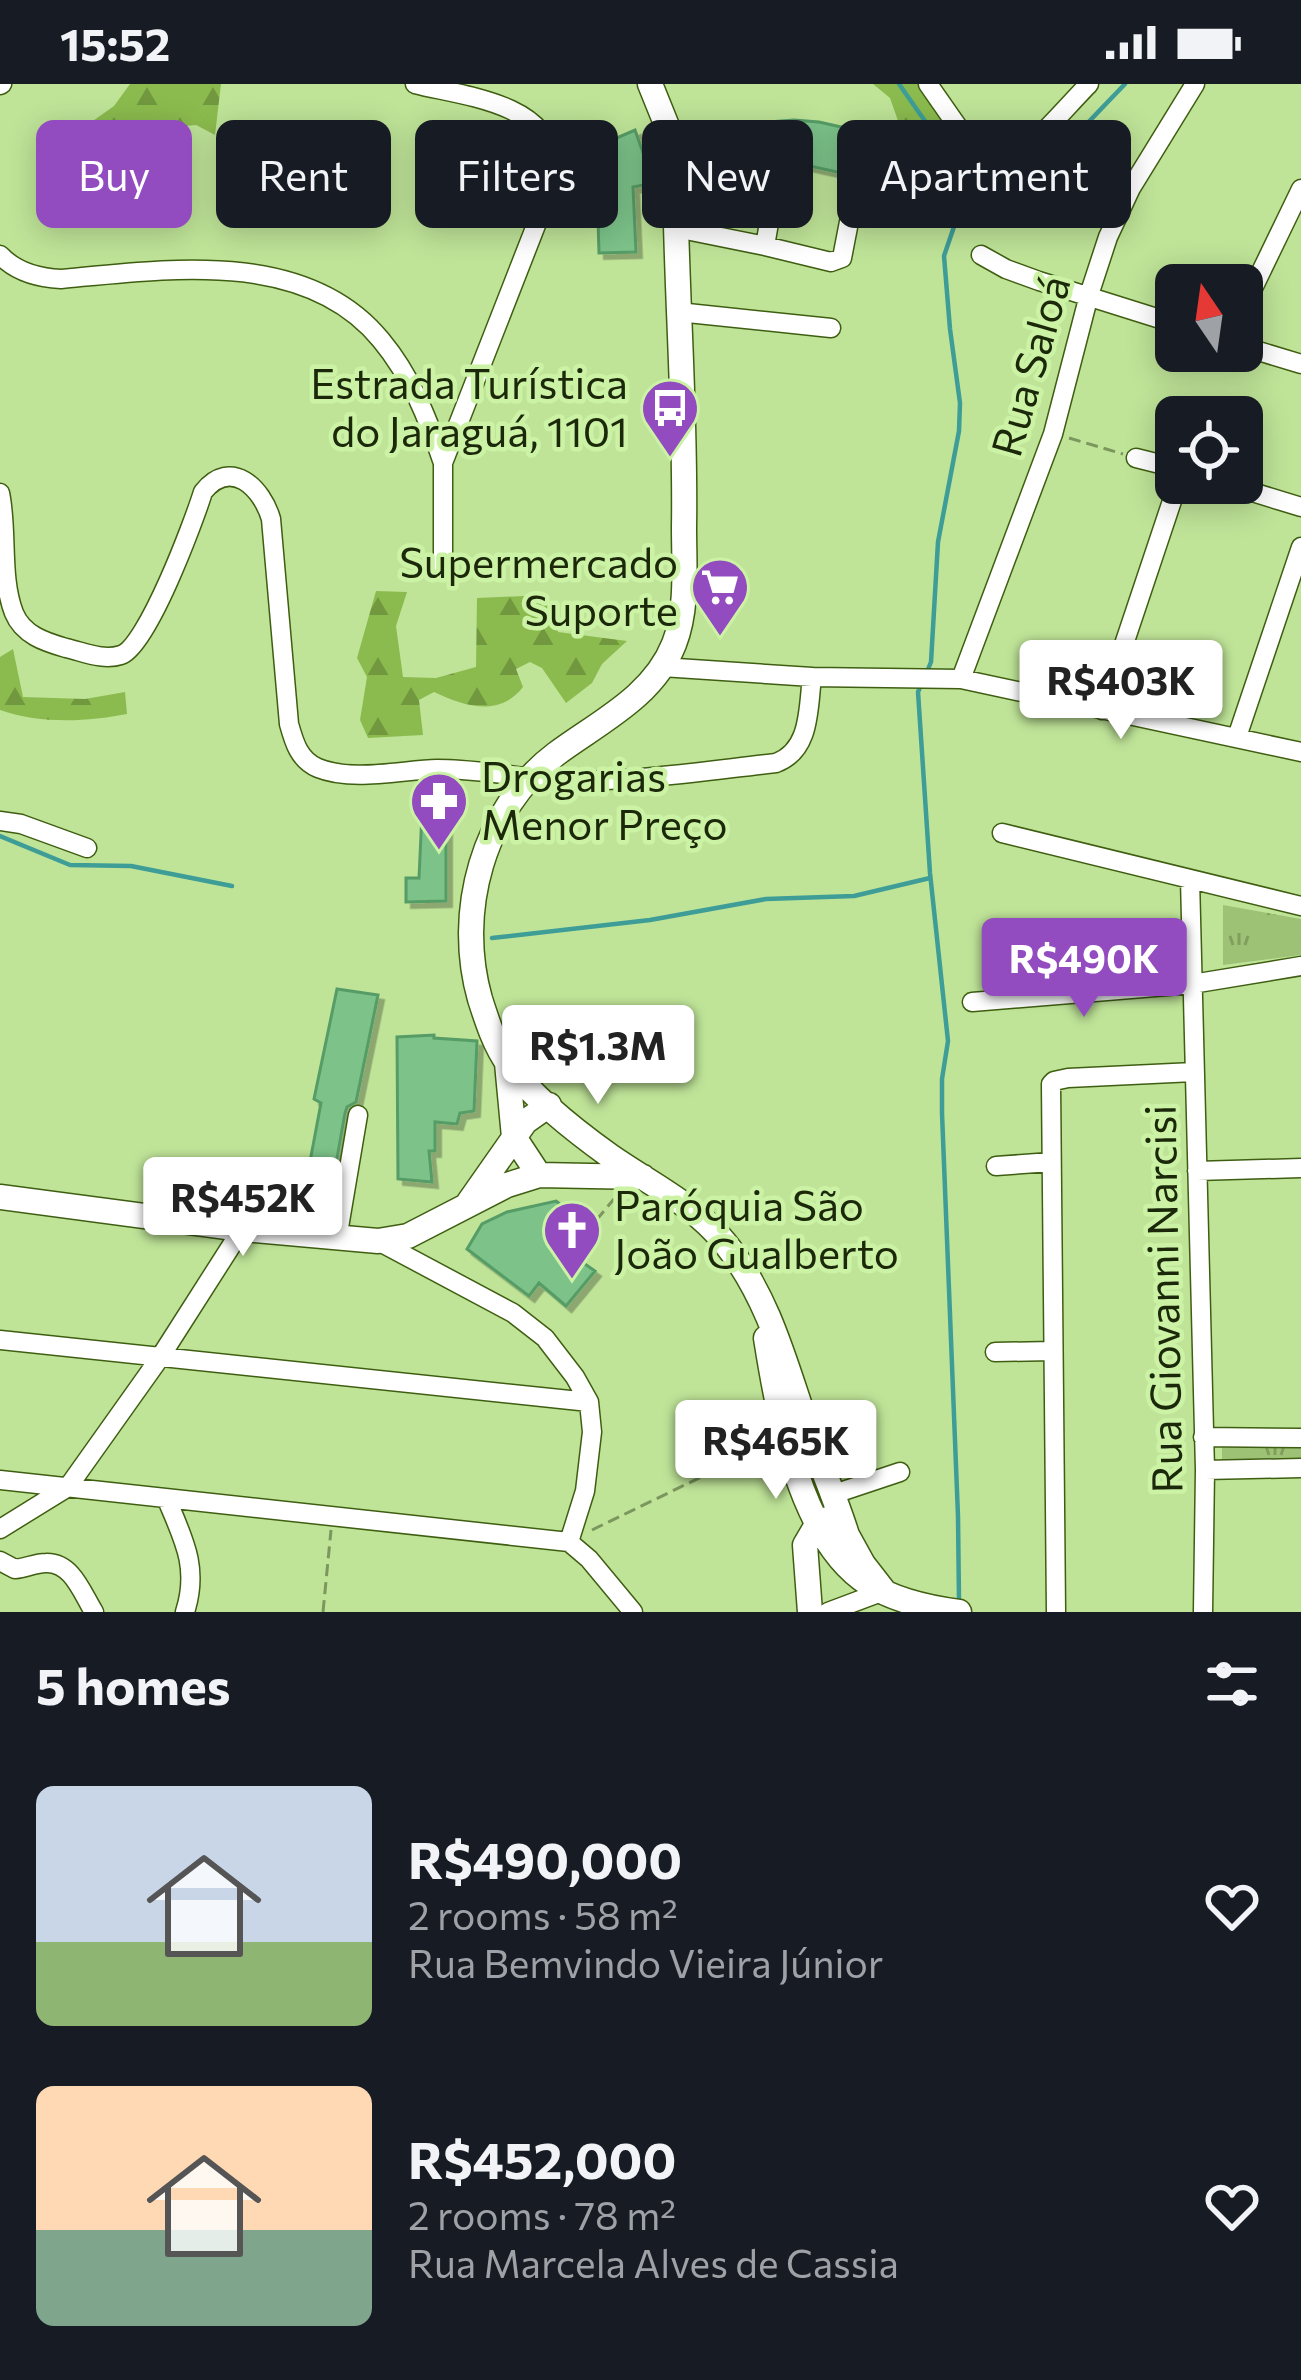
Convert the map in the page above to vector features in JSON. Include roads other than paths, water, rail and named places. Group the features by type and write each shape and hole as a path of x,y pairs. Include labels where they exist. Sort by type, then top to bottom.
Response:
{"main road":[{"path":"650,84 665,120"},
{"path":"601,1165 507,1063 494,1040 479,996 473,957 473,901 497,824 530,777 614,716 662,668 680,625 684,573 676,228"},
{"path":"507,1063 514,1137 539,1175"},
{"path":"468,1204 525,1122 548,1105"},
{"path":"0,1197 242,1229 378,1241 408,1236 507,1185 539,1175 601,1165 645,1178 702,1217 727,1245 761,1300 779,1341 835,1494 836,1533 816,1586 816,1610"},
{"path":"761,1300 816,1610"},
{"path":"787,1447 869,1584 916,1604 951,1611"},
{"path":"805,1546 836,1533"}],"street":[{"path":"415,84 514,110 536,126 551,154 540,215 443,463"},
{"path":"928,84 988,166 1013,160 1088,84"},
{"name":"Rua Saloá","path":"955,679 1053,434 1108,238 1131,188 1196,84"},
{"path":"1263,268 1301,189"},
{"path":"676,228 831,262 842,258 848,228"},
{"path":"765,246 768,228"},
{"path":"0,254 43,278 237,272 282,280 326,295 352,311 392,355 427,417 443,463 442,568"},
{"path":"982,255 1022,275 1155,317"},
{"path":"678,312 831,328"},
{"path":"1263,352 1301,364"},
{"path":"1136,458 1155,463"},
{"path":"0,493 15,616 46,642 117,657 138,642 211,482 242,478 256,487 271,519 289,724 295,746 319,768 339,772 488,770 607,780 776,763 789,758 804,735 812,677"},
{"path":"1263,495 1301,507"},
{"path":"1102,710 1171,504"},
{"path":"1237,737 1301,547"},
{"path":"662,668 955,679 1301,752"},
{"path":"0,821 87,848"},
{"path":"1002,833 1301,906"},
{"name":"Rua Giovanni Narcisi","path":"1190,879 1205,1470 1203,1612"},
{"path":"972,1002 1192,984 1301,966"},
{"path":"1056,1612 1050,1090 1054,1081 1195,1072"},
{"path":"337,1239 358,1115"},
{"path":"996,1166 1051,1162"},
{"path":"1197,1171 1301,1168"},
{"path":"0,1529 68,1487 159,1359 242,1229"},
{"path":"378,1241 513,1313 545,1337 575,1377 589,1402 592,1432 585,1491 569,1542"},
{"path":"0,1340 589,1402"},
{"path":"994,1352 1052,1351"},
{"path":"1203,1437 1301,1438"},
{"path":"1205,1470 1301,1468"},
{"path":"835,1494 900,1472"},
{"path":"0,1480 569,1542 633,1612"},
{"path":"167,1499 188,1552 192,1576 184,1612"},
{"path":"0,1562 15,1569 40,1563 68,1569 94,1612"},
{"path":"816,1610 884,1591"}],"waterway":[{"path":"899,84 941,144 958,215 944,256 959,431 938,542 931,662 926,674"},
{"path":"1090,120 1125,84"},
{"path":"921,685 930,873 948,1041 942,1113 959,1601"},
{"path":"0,836 70,865 131,866 232,886"},
{"path":"492,938 650,920 766,899 854,896 930,878"}],"place":[{"name":"Estrada Turística do Jaraguá, 1101","path":"670,459"},
{"name":"Supermercado Suporte","path":"720,638"},
{"name":"Drogarias Menor Preço","path":"439,852"},
{"name":"Paróquia São João Gualberto","path":"572,1281"}]}
